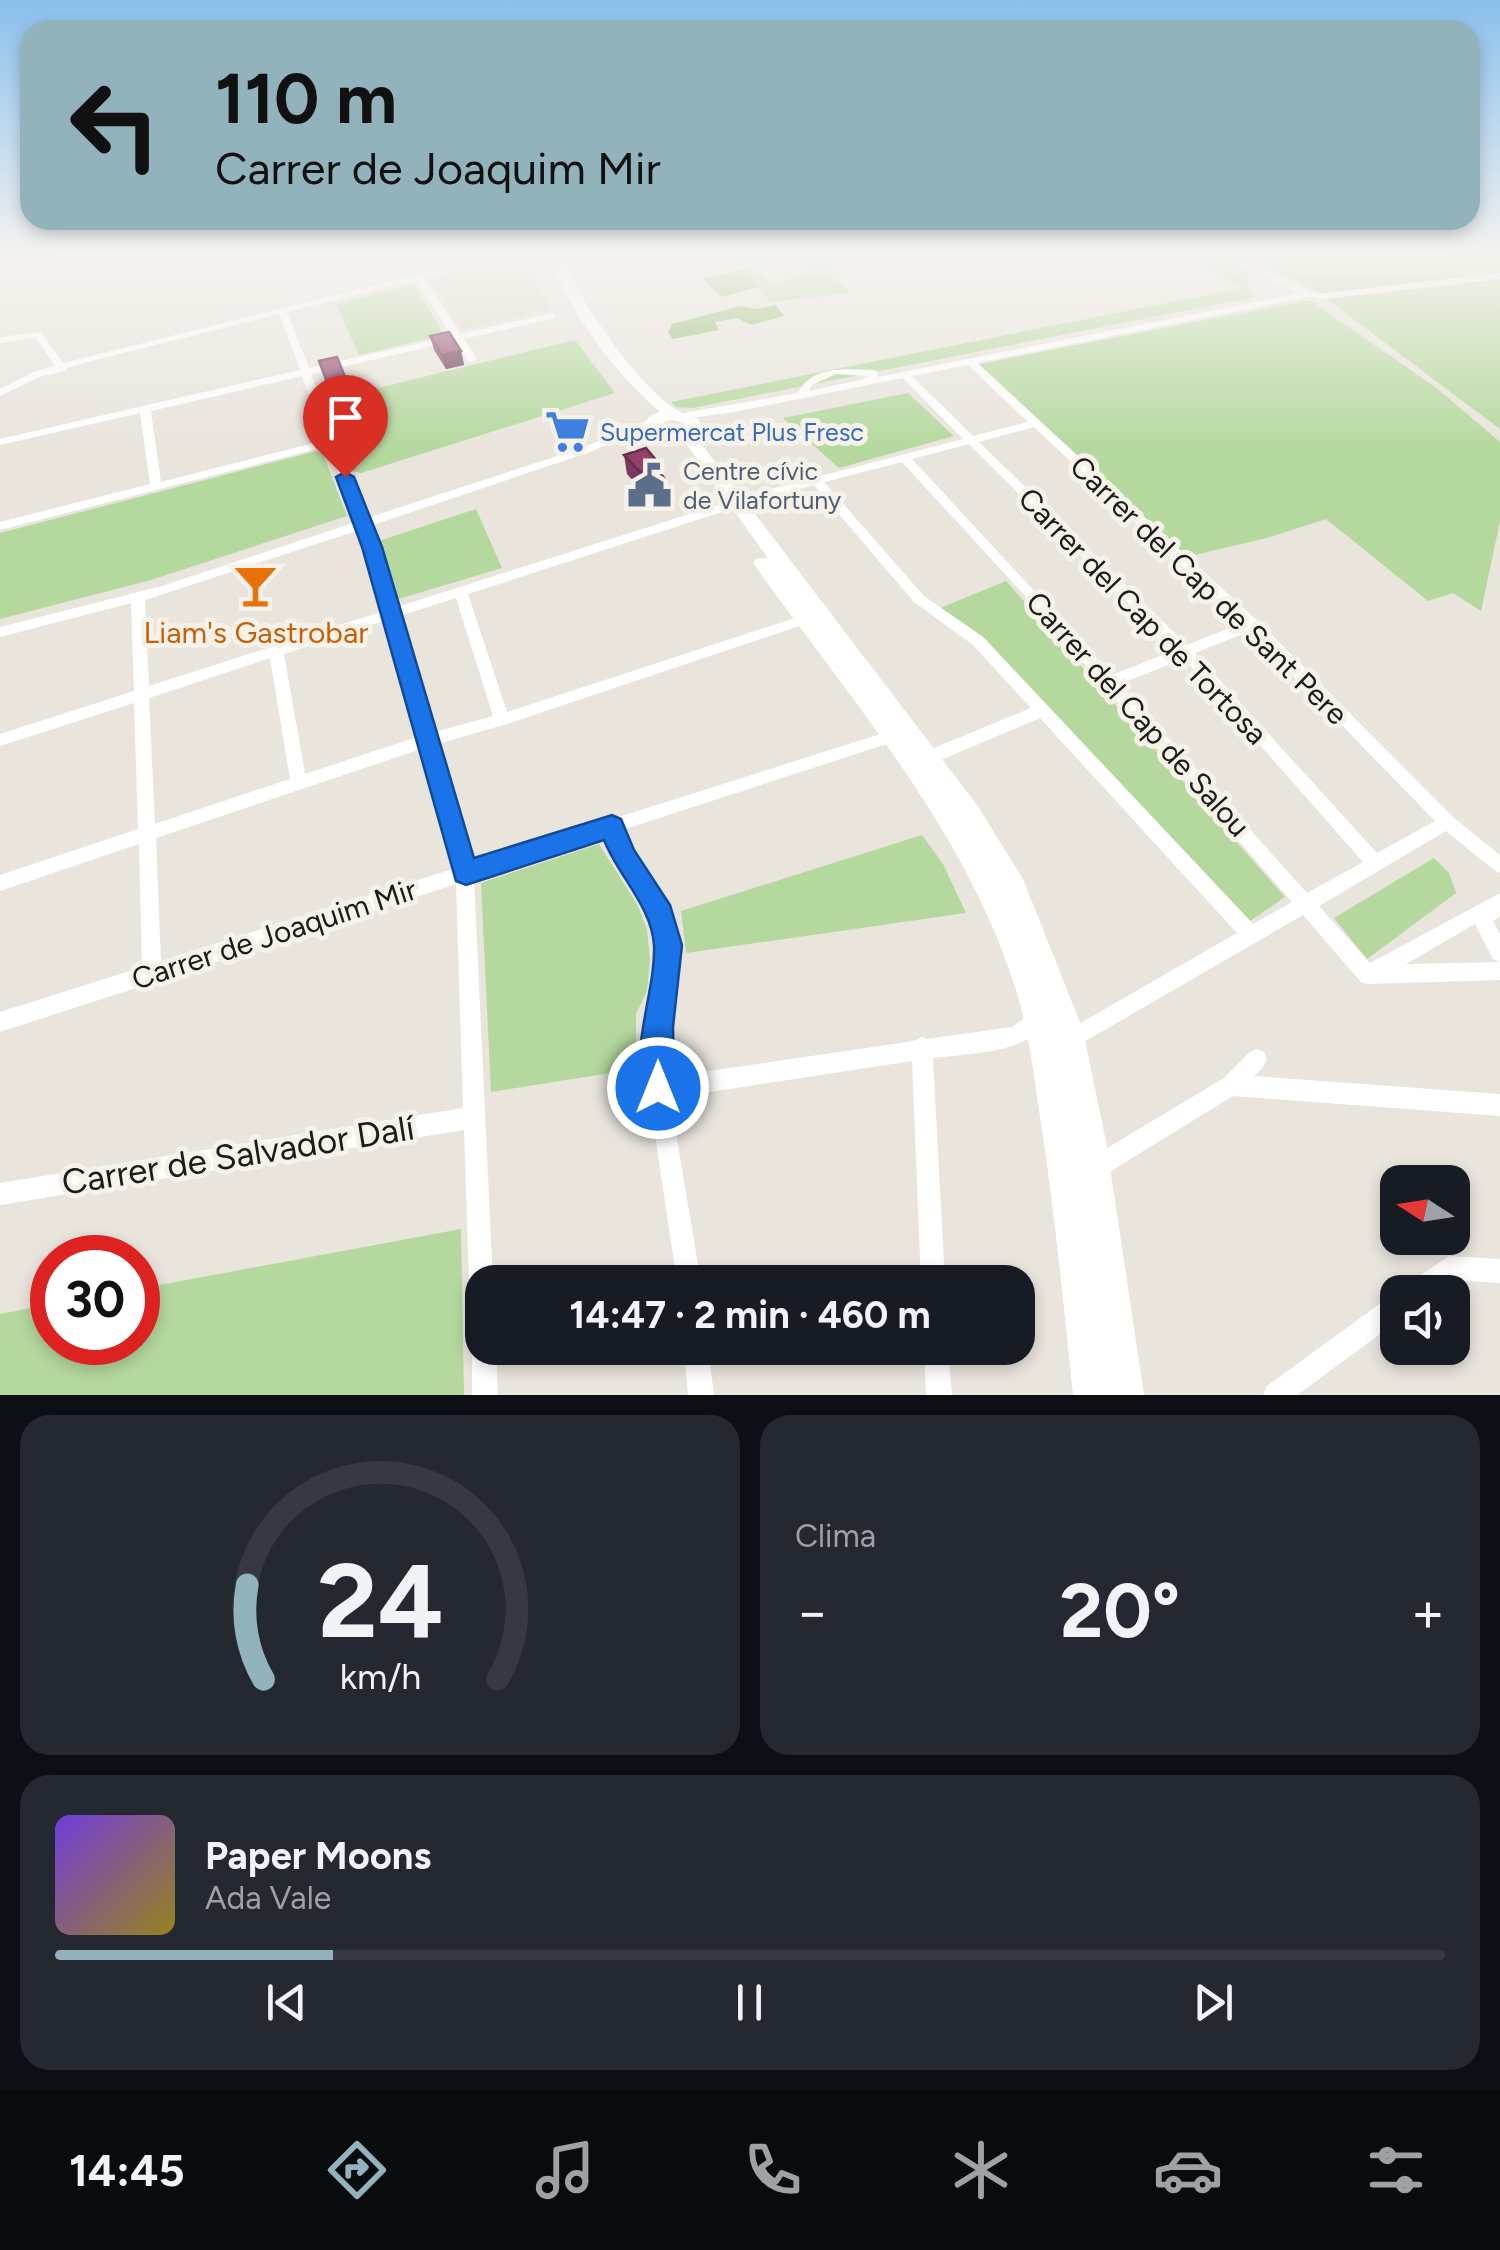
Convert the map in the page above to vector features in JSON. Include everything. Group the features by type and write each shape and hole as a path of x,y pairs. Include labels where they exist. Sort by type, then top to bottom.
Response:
{"street":[{"path":"0,396 84,360 234,322"},
{"path":"286,322 363,524 466,873 481,1265"},
{"path":"449,322 472,359"},
{"path":"0,442 523,322"},
{"path":"579,322 649,412 671,428"},
{"path":"594,322 652,396 688,458 730,504 928,758 968,812 1014,888 1048,971 1070,1040 1094,1168 1126,1395"},
{"path":"802,395 1168,322"},
{"path":"0,340 38,334 62,368"},
{"name":"Carrer del Cap de Sant Pere","path":"970,361 1033,424 1252,624 1447,822 1500,865"},
{"path":"586,450 873,376 904,374"},
{"name":"Carrer del Cap de Tortosa","path":"904,374 1184,652 1375,863"},
{"path":"834,390 873,376"},
{"path":"145,409 156,486"},
{"path":"0,632 138,597 586,450 734,410"},
{"path":"0,740 730,504 1033,424"},
{"path":"0,526 332,442"},
{"name":"Carrer del Cap de Salou","path":"904,457 1110,682 1368,974"},
{"path":"816,480 919,599 978,641 1251,935"},
{"path":"730,504 804,620 952,822 992,896 1024,971 1038,1018 1062,1144 1092,1395"},
{"path":"460,592 502,720"},
{"path":"138,597 152,973"},
{"path":"0,883 804,620"},
{"path":"1110,682 1252,624"},
{"path":"276,651 298,783"},
{"path":"928,758 1043,710"},
{"name":"Carrer de Joaquim Mir","path":"0,1022 890,737"},
{"path":"1070,1040 1447,822"},
{"path":"612,826 624,856 660,914 668,945 658,1027 658,1088 686,1265"},
{"path":"1500,903 1482,919 1500,953"},
{"path":"1368,974 1500,903"},
{"path":"1368,974 1500,971"},
{"path":"658,1088 1016,1036 1038,1018"},
{"path":"922,1048 932,1265"},
{"path":"1094,1168 1231,1086 1257,1059"},
{"path":"1231,1086 1500,1105"},
{"name":"Carrer de Salvador Dalí","path":"0,1194 476,1117"},
{"path":"1439,1275 1449,1268 1500,1271"},
{"path":"1276,1395 1380,1319"},
{"path":"485,1365 486,1395"},
{"path":"698,1365 701,1395"},
{"path":"937,1365 939,1395"}],"shaded area":[{"path":"457,322 496,322 462,330"}],"green space":[{"path":"344,322 436,322 444,335 359,355"},
{"path":"715,322 719,330 673,339 668,333 672,324"},
{"path":"1071,322 1128,322 692,408 676,407 671,402"},
{"path":"1196,322 1342,322 1438,389 1500,442 1500,521 1481,611 1453,593 1428,601 1326,519 1186,557 979,364"},
{"path":"1357,322 1500,322 1500,429"},
{"path":"575,340 615,393 361,473 351,471 329,400"},
{"path":"908,393 954,436 839,468 783,418"},
{"path":"317,451 323,454 347,516 151,580 0,619 0,533"},
{"path":"476,509 502,568 395,600 379,541"},
{"path":"1006,581 1285,897 1250,921 982,636 940,608"},
{"path":"922,835 943,864 966,913 686,953 681,911"},
{"path":"599,844 638,906 647,930 650,959 647,991 636,1014 636,1069 491,1092 481,883"},
{"path":"1434,858 1449,873 1456,893 1367,959 1334,918"},
{"path":"461,1229 464,1395 0,1395 0,1314 30,1308 30,1365 160,1365 160,1285"}],"building":[{"path":"449,332 461,351 442,355 430,336"},
{"path":"337,357 345,377 327,382 319,361"},
{"path":"646,448 661,466 656,468 665,479 651,483 624,455"}],"place":[{"name":"Supermercat Plus Fresc","path":"567,432"},
{"name":"Centre cívic de Vilafortuny","path":"650,485"},
{"name":"Liam's Gastrobar","path":"256,585"}],"route":[{"path":"345,477 372,547 466,873 612,826 624,856 660,914 668,945 658,1027 658,1088"}]}
